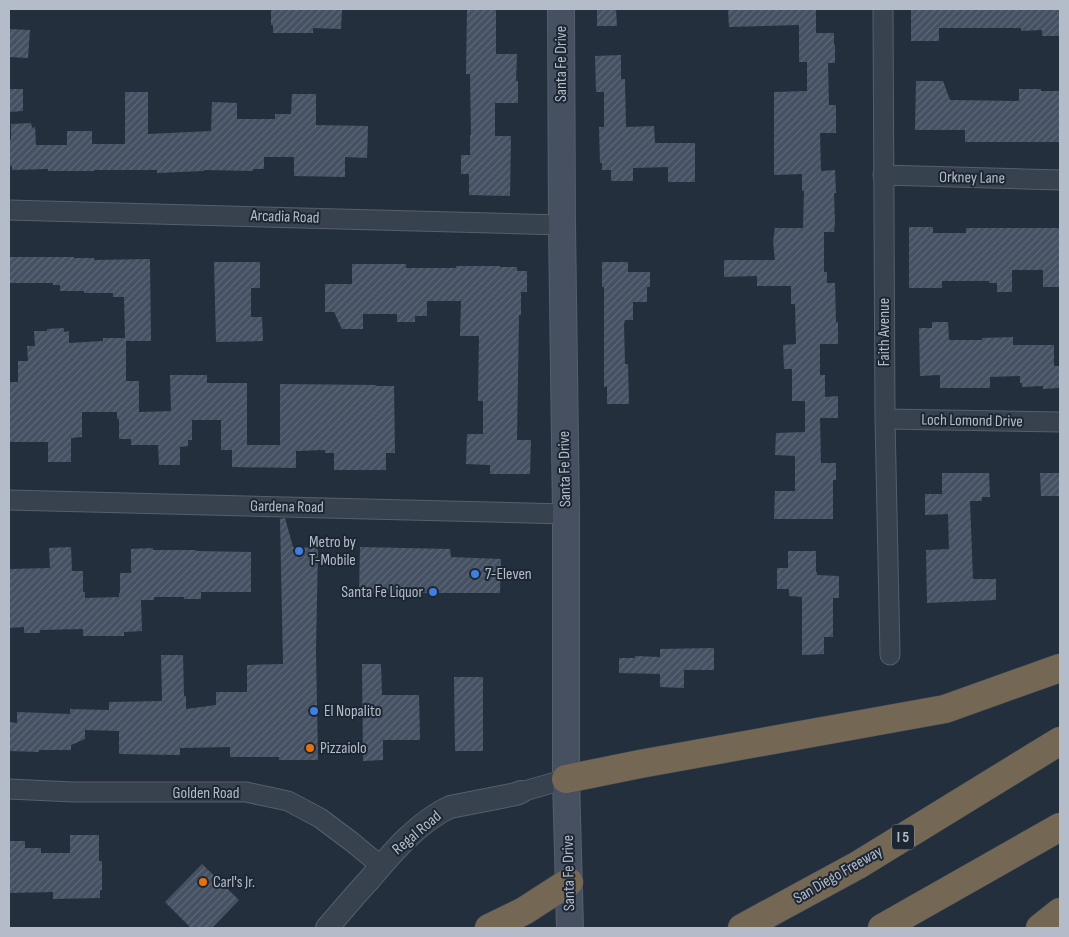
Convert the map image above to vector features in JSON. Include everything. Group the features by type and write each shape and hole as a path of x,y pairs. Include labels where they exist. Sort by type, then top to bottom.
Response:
{"highway":[{"path":"566,778 946,709 1060,668"},
{"name":"San Diego Freeway","path":"742,928 858,865 1060,741"},
{"path":"882,928 1060,827"},
{"path":"489,928 524,911 570,882"},
{"path":"1040,928 1060,912"}],"main road":[{"name":"Santa Fe Drive","path":"561,9 566,514 566,778 570,928"}],"street":[{"name":"Faith Avenue","path":"883,9 884,419 890,655"},
{"name":"Orkney Lane","path":"883,176 1060,180"},
{"name":"Arcadia Road","path":"9,210 562,225"},
{"name":"Loch Lomond Drive","path":"884,419 1060,422"},
{"name":"Gardena Road","path":"9,500 566,514"},
{"name":"Regal Road","path":"326,928 408,837 440,812 450,807 516,794 566,778"},
{"name":"Golden Road","path":"9,789 73,792 246,792 288,800 320,818 381,866"}],"building":[{"path":"271,9 342,9 341,29 313,28 313,33 273,33"},
{"path":"467,9 496,9 496,54 517,54 516,81 518,81 518,103 495,103 495,136 511,136 510,196 469,195 469,174 461,174 461,155 470,155 471,135 470,74 466,74"},
{"path":"597,9 616,9 617,26 597,26"},
{"path":"728,9 816,9 816,33 834,33 835,63 828,63 829,105 836,105 836,133 820,133 821,171 835,170 836,193 834,193 834,232 824,232 824,272 827,272 827,283 835,283 838,344 820,344 820,375 825,375 825,397 838,396 838,418 820,418 821,463 836,463 836,480 833,480 833,519 774,519 775,491 795,491 795,456 775,455 776,433 805,432 805,401 792,401 792,369 784,369 783,345 796,344 795,304 791,304 791,286 757,286 757,276 724,277 724,260 775,260 773,242 775,228 803,228 804,191 802,191 802,174 774,175 774,92 807,91 807,62 799,62 799,25 729,27"},
{"path":"911,9 1060,9 1060,36 1042,36 1042,30 1021,31 1021,28 939,28 939,41 911,41"},
{"path":"9,29 30,30 28,58 9,57"},
{"path":"621,55 621,79 625,79 626,127 654,126 655,143 695,143 695,182 668,182 668,167 633,168 633,181 611,181 611,170 602,170 602,163 600,163 599,127 604,127 604,92 596,92 595,56"},
{"path":"916,81 943,81 950,100 1018,101 1019,89 1060,91 1060,142 965,142 965,130 915,130"},
{"path":"9,89 23,89 23,111 9,112"},
{"path":"125,92 148,92 148,134 211,131 212,102 237,103 237,119 275,119 275,114 291,114 292,94 316,94 316,125 368,126 367,158 345,157 345,177 294,176 294,157 264,157 264,169 253,169 253,171 204,170 157,173 157,170 48,171 48,169 12,170 12,166 9,166 11,124 31,123 32,128 35,127 36,145 67,145 67,131 92,131 92,144 125,144"},
{"path":"909,227 933,227 933,233 966,233 966,228 1060,228 1060,287 1043,287 1043,270 1012,270 1012,292 997,292 997,283 989,283 989,281 942,281 942,288 909,288"},
{"path":"9,257 74,257 94,258 94,260 150,259 151,341 126,341 126,381 139,381 139,412 171,411 170,375 207,375 207,383 247,383 247,445 280,445 280,384 394,386 395,453 386,453 386,470 334,470 334,453 325,453 325,450 296,451 296,468 232,467 232,450 221,450 221,420 192,420 192,440 188,440 188,446 180,447 180,465 159,465 158,445 131,445 131,439 119,439 117,412 82,412 82,437 71,438 71,462 48,462 48,442 9,442 9,382 18,382 18,361 28,361 27,346 35,346 34,331 64,328 64,332 69,331 69,343 103,341 103,338 125,338 124,297 113,297 113,293 60,291 60,285 53,285 53,283 9,283"},
{"path":"214,262 260,262 260,288 251,288 251,317 262,317 263,341 216,342"},
{"path":"602,262 628,262 628,272 650,272 647,302 633,302 633,320 625,320 624,324 629,404 607,404 607,386 604,387 604,287 602,287"},
{"path":"352,264 406,264 406,268 500,266 517,267 517,271 527,271 527,292 521,292 521,315 519,315 517,440 531,440 530,474 490,474 490,465 466,464 467,434 483,434 483,401 478,401 479,336 460,336 461,301 427,301 427,316 415,316 415,322 397,322 397,314 363,314 363,329 342,329 334,312 325,312 325,284 352,284"},
{"path":"932,322 948,322 949,340 982,340 982,338 1013,337 1013,345 1054,345 1054,366 1060,366 1060,388 1043,389 1043,386 1022,387 1020,376 990,377 990,388 940,388 940,375 920,376 919,328 932,328"},
{"path":"942,473 989,473 990,497 982,497 982,501 970,501 973,579 996,579 996,600 927,603 926,550 949,549 948,514 925,515 925,494 942,494"},
{"path":"1040,473 1060,473 1060,496 1041,496"},
{"path":"285,518 293,547 318,548 316,650 318,760 279,760 279,757 230,757 230,747 180,748 180,755 119,754 119,731 85,730 85,739 71,745 71,750 9,751 9,722 17,723 17,712 70,714 70,709 109,710 109,702 162,701 161,655 183,655 186,709 216,705 216,692 247,692 247,665 283,664 280,519"},
{"path":"71,547 72,571 83,571 83,592 85,592 85,598 119,597 120,573 131,573 131,549 153,548 153,550 251,552 251,592 201,592 201,599 154,597 154,600 141,600 142,631 124,632 124,636 83,636 83,629 40,630 40,633 24,633 24,627 9,628 9,569 50,568 49,548"},
{"path":"360,547 450,549 451,557 501,559 500,593 359,593"},
{"path":"788,551 816,551 817,575 839,576 839,598 833,598 833,637 824,637 824,654 802,655 802,597 789,596 789,589 777,589 777,568 788,568"},
{"path":"714,648 714,670 684,670 684,688 660,687 660,674 619,673 619,658 635,658 635,656 660,657 660,649"},
{"path":"362,664 381,664 382,695 419,695 420,740 383,740 383,760 363,761"},
{"path":"454,677 483,677 483,751 455,751"},
{"path":"70,835 99,835 99,861 102,861 102,890 100,890 100,898 53,899 53,892 9,893 9,841 25,841 25,848 41,848 41,853 70,853"},
{"name":"Carl's Jr.","path":"202,864 239,900 212,928 191,928 165,902"}],"place":[{"name":"Metro by T-Mobile","path":"299,551"},
{"name":"7-Eleven","path":"475,574"},
{"name":"Santa Fe Liquor","path":"433,592"},
{"name":"El Nopalito","path":"314,711"},
{"name":"Pizzaiolo","path":"310,748"},
{"name":"Carl's Jr.","path":"203,882"}]}
